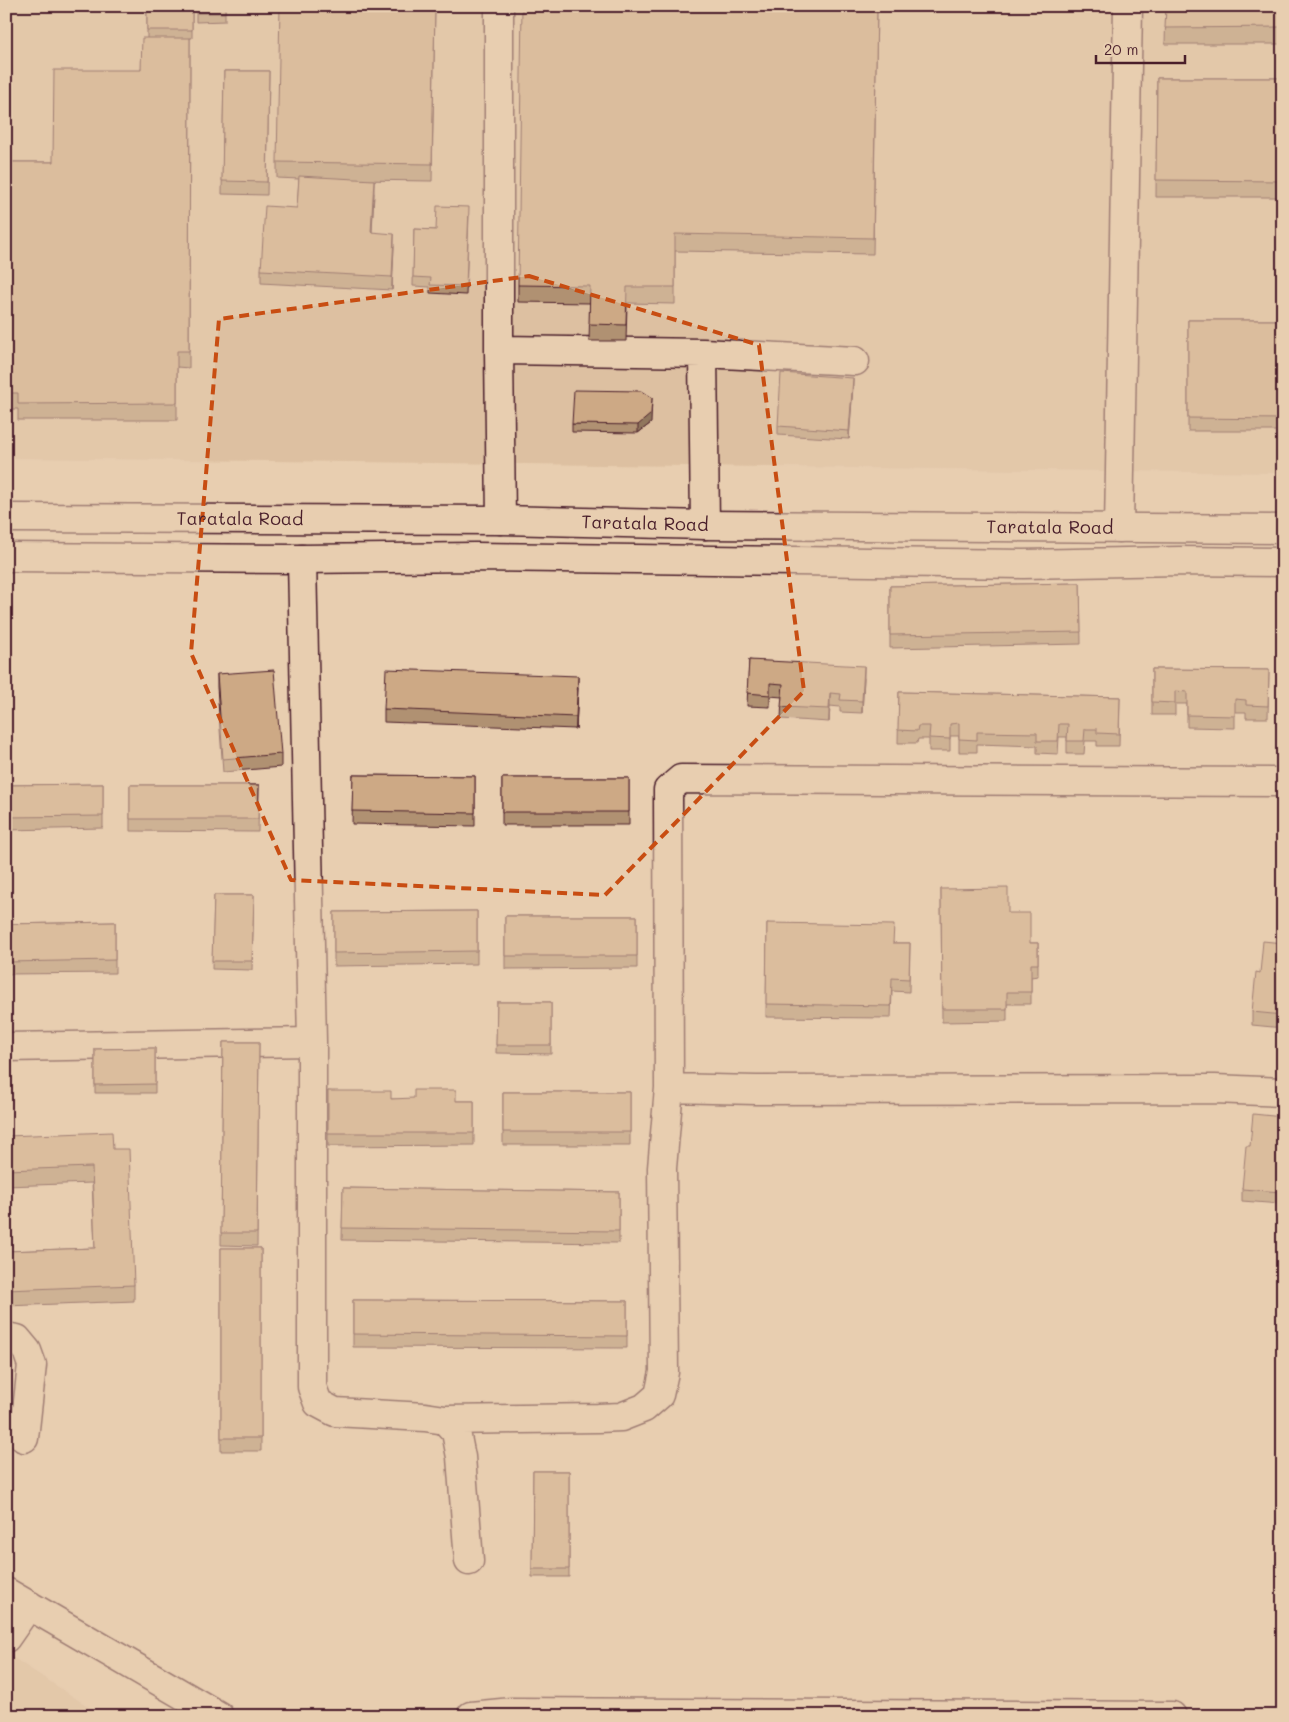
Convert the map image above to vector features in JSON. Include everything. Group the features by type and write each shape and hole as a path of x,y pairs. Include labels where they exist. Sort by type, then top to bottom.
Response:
{"main road":[{"path":"499,6 501,520"},
{"path":"1119,528 1128,6"},
{"path":"499,350 703,354 855,361"},
{"path":"703,354 705,525"},
{"name":"Taratala Road","path":"6,518 501,520 705,525 1283,529"},
{"path":"6,557 302,559 475,557 1023,564 1179,561 1283,562"},
{"path":"302,559 312,1042 312,1386 318,1404 335,1412 425,1417 445,1420 621,1417 644,1408 659,1395 664,1372 662,1168 669,1088 668,790 681,779 1283,782"},
{"path":"6,1047 312,1042"},
{"path":"669,1088 756,1090 1215,1089 1283,1092"},
{"path":"6,1337 17,1339 27,1352 32,1366 24,1438"},
{"path":"445,1420 456,1432 469,1561"},
{"path":"6,1638 17,1598 219,1716"},
{"path":"471,1716 512,1712 1172,1716"}],"highlighted area":[{"path":"529,276 759,345 804,691 605,895 291,880 191,653 219,319"}],"shaded area":[{"path":"6,6 1283,6 1283,473 6,458"},
{"path":"6,1653 103,1716 6,1716"}],"building":[{"path":"147,6 192,6 192,30 147,30"},
{"path":"196,6 225,6 225,13 196,13"},
{"path":"280,6 435,6 432,164 277,162"},
{"path":"522,6 877,6 873,238 675,234 675,287 627,287 626,325 589,324 590,286 518,285"},
{"path":"1166,6 1283,6 1283,27 1165,28"},
{"path":"142,38 190,38 189,351 177,351 177,403 18,404 18,393 6,393 6,162 53,162 54,70 141,70"},
{"path":"224,71 269,71 267,182 222,181"},
{"path":"1157,78 1283,78 1283,181 1156,180"},
{"path":"299,176 374,180 371,232 394,234 392,277 261,270 265,206 297,208"},
{"path":"437,206 469,207 466,286 430,285 431,278 413,277 414,229 436,230"},
{"path":"1188,320 1283,320 1283,419 1188,418"},
{"path":"781,373 853,378 849,431 778,426"},
{"path":"574,390 641,391 652,398 651,414 638,425 572,424"},
{"path":"1080,583 1081,632 890,635 890,586"},
{"path":"749,660 864,666 862,701 840,700 841,694 830,693 829,709 781,707 783,684 770,683 770,695 747,693"},
{"path":"386,669 578,676 576,717 384,709"},
{"path":"1152,669 1269,670 1268,706 1246,705 1246,700 1235,699 1235,716 1187,715 1187,692 1175,691 1175,703 1152,702"},
{"path":"274,670 281,754 223,759 217,674"},
{"path":"899,692 1120,697 1119,734 1097,733 1097,729 1085,729 1084,741 1067,741 1068,724 1059,724 1058,741 1037,741 1037,733 977,732 977,740 959,739 959,723 950,724 950,739 929,738 930,726 918,726 917,731 898,730"},
{"path":"353,775 475,776 475,813 352,811"},
{"path":"502,778 629,778 629,812 502,812"},
{"path":"103,784 103,816 6,817 6,785"},
{"path":"130,785 259,785 258,819 130,819"},
{"path":"1008,888 1008,913 1030,913 1030,943 1038,943 1038,964 1031,964 1031,992 1007,992 1007,1009 942,1009 941,889"},
{"path":"214,895 254,895 252,961 212,961"},
{"path":"477,911 477,951 334,953 334,912"},
{"path":"505,916 637,916 637,956 505,956"},
{"path":"115,922 115,960 6,962 6,924"},
{"path":"767,923 894,925 893,943 910,943 909,979 892,978 891,1006 766,1004"},
{"path":"1263,941 1283,943 1283,1015 1252,1012 1256,972 1260,973"},
{"path":"497,1002 551,1002 551,1045 496,1045"},
{"path":"223,1042 259,1042 257,1233 221,1233"},
{"path":"155,1048 155,1084 95,1085 95,1049"},
{"path":"414,1090 456,1090 456,1101 474,1101 474,1133 328,1133 328,1091 391,1091 391,1099 414,1098"},
{"path":"503,1092 630,1092 630,1132 503,1132"},
{"path":"1253,1114 1283,1117 1283,1179 1281,1192 1242,1189 1246,1146 1250,1146"},
{"path":"112,1132 113,1149 129,1149 134,1285 6,1290 6,1251 95,1248 92,1167 6,1170 6,1136"},
{"path":"343,1188 619,1192 619,1231 342,1228"},
{"path":"221,1248 261,1248 261,1438 221,1438"},
{"path":"353,1300 627,1301 627,1336 353,1334"},
{"path":"533,1471 569,1471 569,1569 532,1569"}]}
